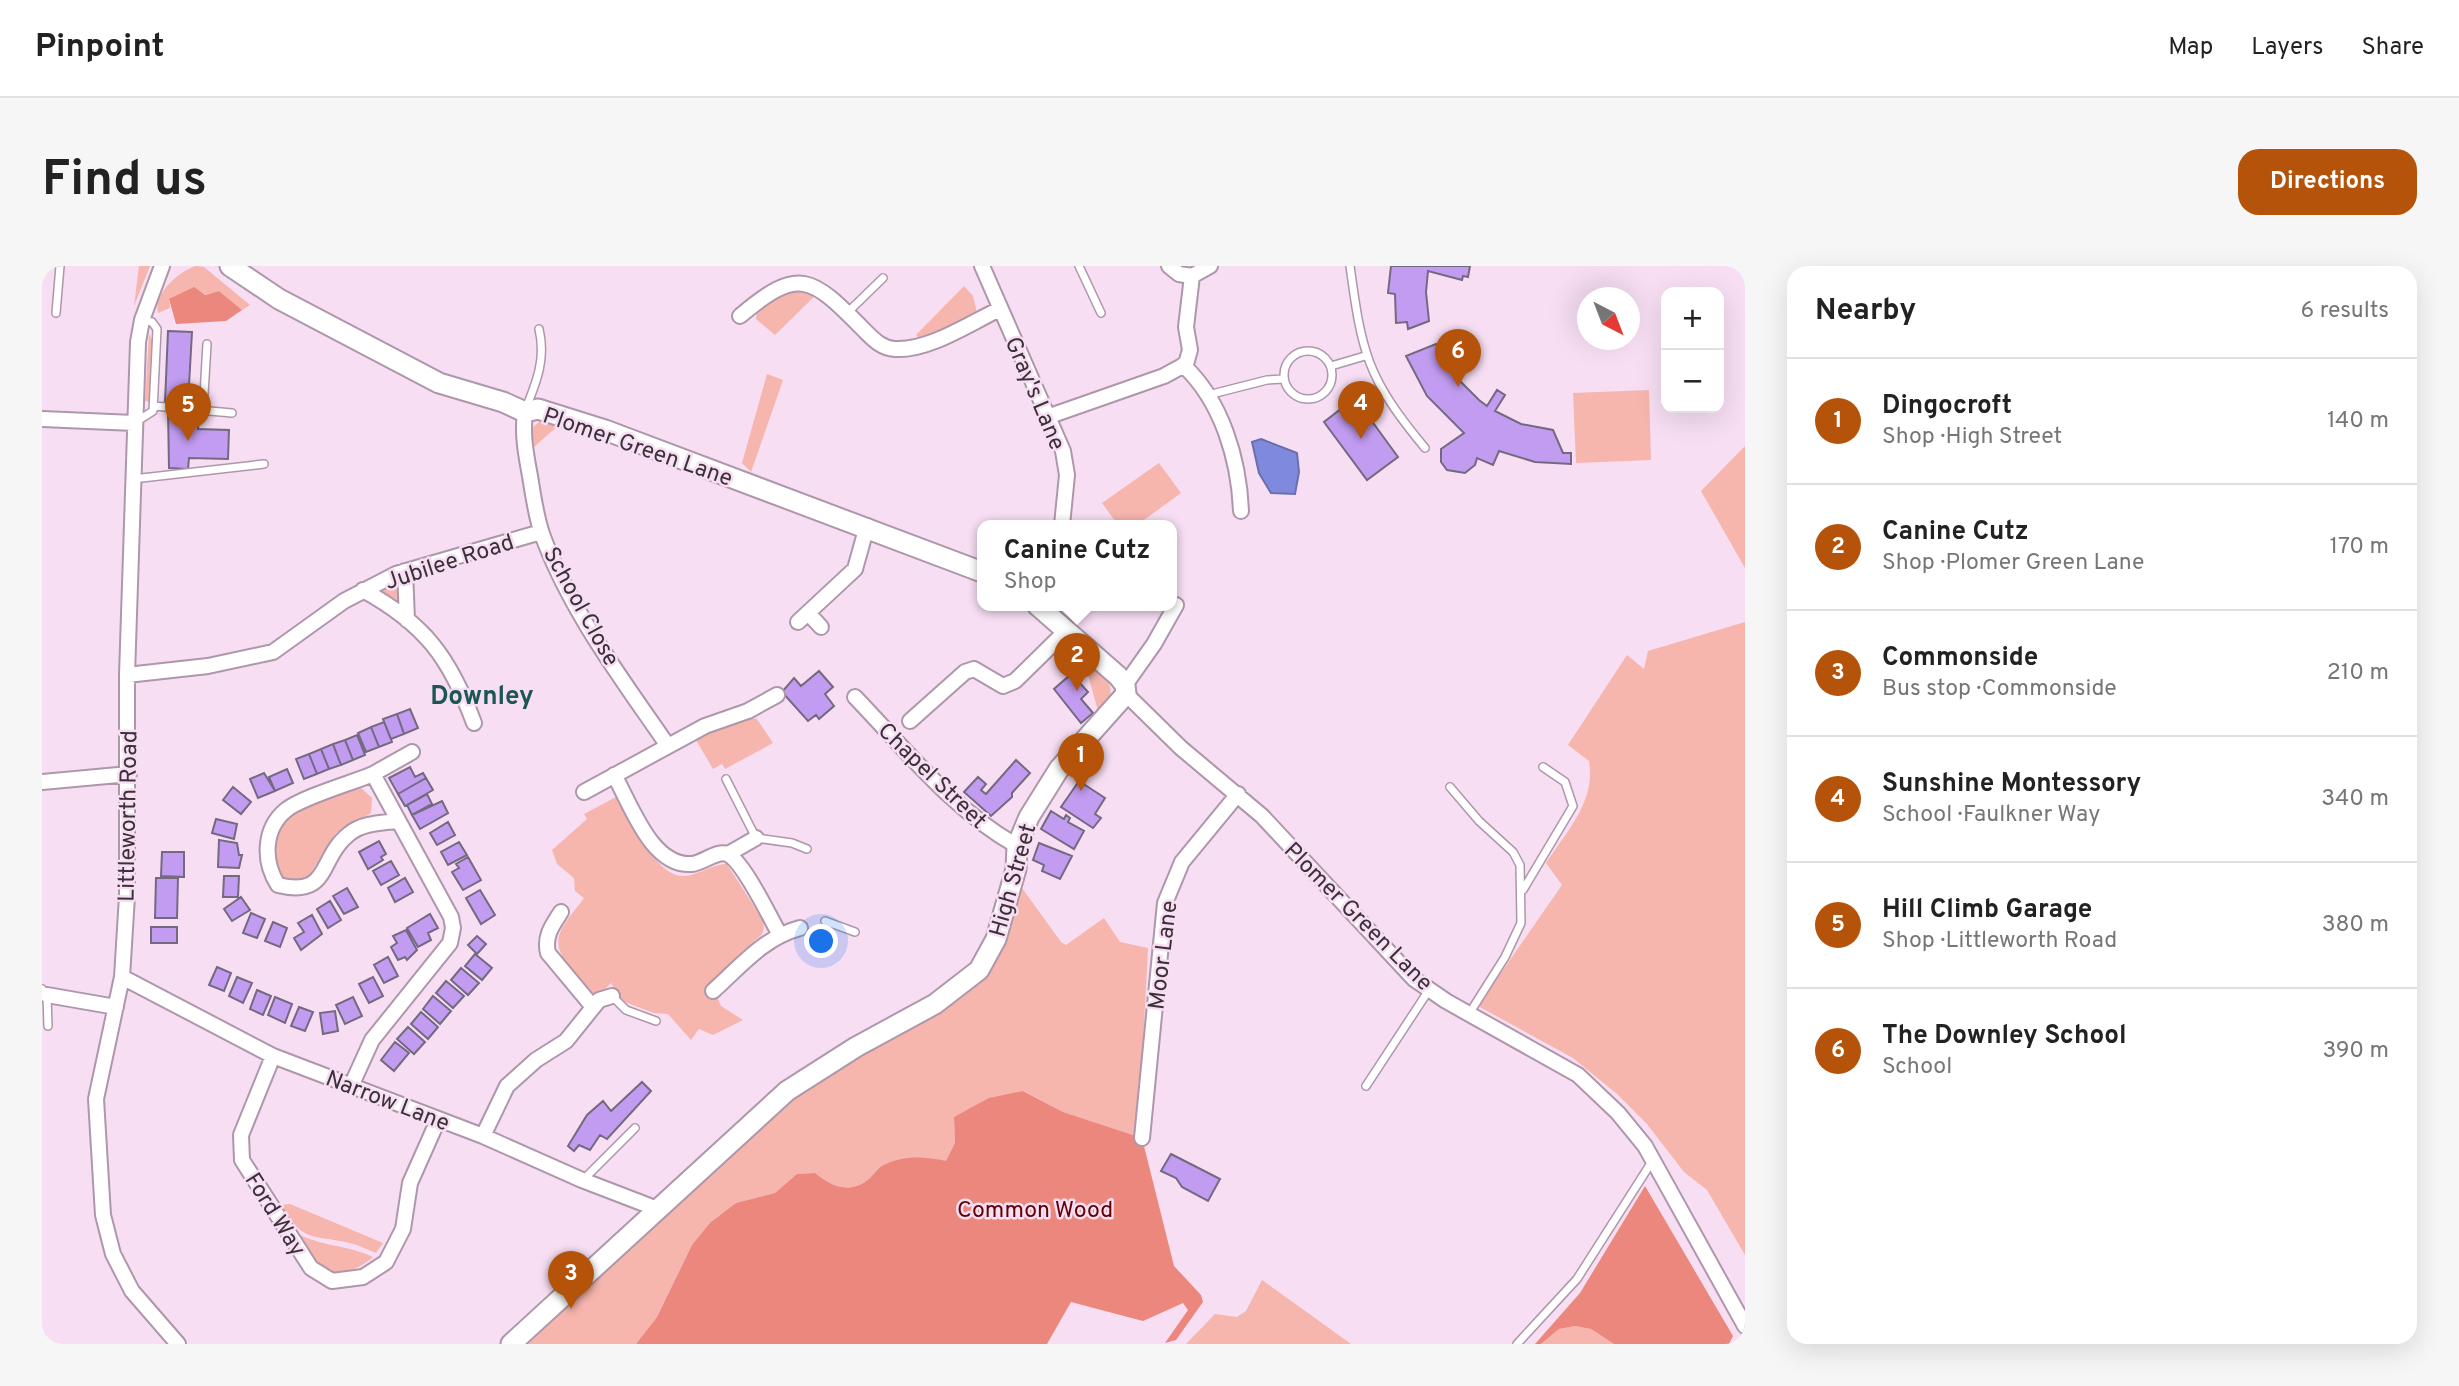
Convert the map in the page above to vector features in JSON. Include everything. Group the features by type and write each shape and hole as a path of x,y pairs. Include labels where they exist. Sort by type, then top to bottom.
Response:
{"street":[{"name":"Plomer Green Lane","path":"230,266 255,286 416,372 525,412 538,409 558,414 867,526 977,570"},
{"name":"Gray's Lane","path":"982,266 1063,451 1067,475 1063,520"},
{"path":"1170,266 1179,274 1192,276 1210,266"},
{"name":"Littleworth Road","path":"163,268 142,320 132,479 127,674 129,774 122,977 96,1099 103,1215 113,1254 132,1291 177,1344"},
{"path":"740,316 763,289 776,279 790,275 812,279 876,341 896,349 935,339 1000,309"},
{"path":"1047,417 1164,376 1184,365 1189,357 1186,327 1192,276"},
{"path":"1184,365 1208,395 1237,467 1241,511"},
{"name":"School Close","path":"525,412 523,426 528,464 541,532 573,600 668,746"},
{"path":"42,419 134,423"},
{"path":"821,626 803,617 855,569 867,526"},
{"name":"Jubilee Road","path":"127,674 208,666 273,652 363,590 405,572 541,532"},
{"path":"405,572 407,620"},
{"path":"363,590 407,620 449,663 474,723"},
{"name":"Plomer Green Lane","path":"1044,611 1126,689 1181,748 1238,794 1398,962 1429,990 1578,1075 1634,1131 1653,1160 1745,1326"},
{"path":"1126,689 1173,611"},
{"path":"911,721 965,673 974,669 1003,686 1015,681 1067,630"},
{"name":"High Street","path":"660,1210 787,1091 856,1047 935,1004 979,970 996,939 1012,886 1017,846 1029,817 1059,769 1126,689"},
{"path":"584,792 668,746 777,695"},
{"name":"Chapel Street","path":"855,697 964,808 994,833 1017,846"},
{"path":"397,821 366,825 351,832 339,843 320,878 309,887 296,890 278,885 267,869 270,834 288,809 373,774 412,752"},
{"path":"42,782 129,774"},
{"path":"352,1084 372,1040 441,957 450,943 453,928 448,910 373,774"},
{"path":"614,775 662,854 682,864 694,864 721,853 728,854 756,838"},
{"name":"Moor Lane","path":"1142,1138 1165,904 1182,862 1238,794"},
{"path":"728,854 740,867 780,935"},
{"path":"561,912 549,931 546,943 548,953 593,1007"},
{"path":"713,991 760,947 780,935 802,928"},
{"name":"Narrow Lane","path":"122,977 273,1056 483,1136 582,1180 660,1210"},
{"path":"45,992 116,1007"},
{"path":"483,1136 507,1086 536,1060 566,1041 599,1000 612,996"},
{"name":"Ford Way","path":"273,1056 241,1135 242,1160 311,1268 332,1281 363,1277 386,1262 403,1229 410,1184 438,1120"},
{"path":"511,1344 660,1210"}],"lane":[{"path":"56,313 60,266"},
{"path":"1079,266 1101,313"},
{"path":"1350,266 1365,356 1390,405 1425,448"},
{"path":"847,313 883,278"},
{"path":"134,423 146,418 154,406 158,329 152,322 142,320"},
{"path":"525,412 541,363 543,346 539,329"},
{"path":"203,411 207,344"},
{"path":"1302,351 1322,355 1331,366 1330,386 1315,398 1296,395 1284,379 1286,365 1302,351"},
{"path":"1331,366 1365,356"},
{"path":"1208,395 1267,380 1284,379"},
{"path":"154,406 232,413"},
{"path":"132,479 264,464"},
{"path":"1522,890 1573,806 1566,782 1543,767"},
{"path":"726,779 756,838 792,843 807,849"},
{"path":"1450,787 1479,821 1513,852 1521,865 1521,923 1505,957 1469,1015"},
{"path":"825,921 855,932"},
{"path":"1366,1086 1429,990"},
{"path":"45,992 48,1026"},
{"path":"612,996 626,1010 656,1021"},
{"path":"582,1180 635,1128"},
{"path":"1517,1344 1577,1279 1653,1160"}],"shaded area":[{"path":"139,266 150,266 134,306"},
{"path":"196,266 204,267 250,305 242,310 219,291 169,300 170,308 158,313 159,298 163,291 175,278"},
{"path":"964,286 973,296 977,313 921,341 916,335"},
{"path":"779,287 818,293 775,335 756,319 757,310"},
{"path":"149,334 153,342 150,402 145,401"},
{"path":"767,374 783,380 751,472 742,463"},
{"path":"1649,390 1651,460 1576,463 1573,393"},
{"path":"541,420 559,425 534,447 532,428"},
{"path":"1745,446 1745,568 1701,491"},
{"path":"1159,463 1181,493 1144,520 1114,520 1102,503"},
{"path":"398,581 401,583 400,602 380,590"},
{"path":"1745,622 1745,1255 1707,1190 1684,1172 1647,1124 1617,1094 1573,1058 1478,1006 1562,885 1546,863 1578,815 1590,776 1589,761 1568,745 1627,655 1644,669 1648,651"},
{"path":"1096,668 1102,673 1110,689 1108,700 1098,711 1087,671"},
{"path":"750,718 757,719 773,743 725,769 722,764 713,769 696,740 718,727"},
{"path":"360,787 372,798 371,813 336,833 305,882 276,879 274,837 285,816"},
{"path":"618,796 637,832 664,868 686,876 727,864 762,919 764,929 754,941 756,944 711,983 721,1006 743,1020 713,1035 699,1029 691,1040 668,1014 654,1013 622,1001 611,983 601,993 593,994 573,972 559,949 560,932 584,898 575,891 574,878 557,864 552,850 587,819 584,814"},
{"path":"1022,888 1061,942 1066,945 1104,918 1120,942 1148,948 1139,1123 1142,1138 1063,1112 1024,1091 954,1117 955,1143 947,1162 916,1158 894,1161 881,1166 863,1183 849,1188 828,1182 815,1173 797,1174 775,1193 736,1203 692,1245 657,1317 636,1344 528,1344 782,1107 983,978 998,955"},
{"path":"290,1204 383,1243 376,1253 353,1244 310,1235 296,1226 281,1205"},
{"path":"296,1233 373,1257 352,1270 327,1271 310,1259"},
{"path":"1262,1280 1351,1344 1186,1344 1215,1314 1237,1317 1246,1311"},
{"path":"1575,1326 1591,1329 1614,1344 1541,1344 1559,1329"}],"green space":[{"path":"194,287 205,295 219,291 242,310 226,321 176,324 169,299"},
{"name":"Common Wood","path":"1023,1091 1063,1112 1142,1138 1174,1266 1201,1295 1203,1302 1176,1340 1165,1343 1188,1310 1183,1303 1143,1321 1071,1302 1047,1344 636,1344 657,1317 692,1245 710,1223 736,1203 775,1193 797,1174 815,1173 828,1182 849,1188 863,1183 881,1166 901,1159 946,1161 955,1143 954,1117 989,1098"},
{"path":"1645,1186 1733,1336 1729,1344 1614,1344 1591,1329 1575,1326 1559,1329 1541,1344 1535,1344 1580,1293"}],"water":[{"path":"1261,439 1297,453 1299,472 1295,494 1271,493 1259,473 1252,442"}],"building":[{"path":"1391,266 1470,266 1468,277 1463,276 1462,280 1428,271 1426,292 1429,321 1408,329 1407,322 1396,323 1395,294 1388,293"},
{"path":"168,331 192,332 188,403 165,402"},
{"path":"1436,344 1458,379 1487,406 1497,390 1505,395 1495,411 1521,424 1553,430 1563,453 1571,453 1571,464 1535,462 1499,451 1493,465 1477,458 1475,465 1465,473 1447,470 1441,462 1441,449 1464,433 1427,396 1406,356"},
{"path":"1355,398 1398,457 1367,480 1324,422"},
{"path":"168,411 199,412 198,429 229,430 228,459 189,458 188,469 169,468"},
{"path":"1077,669 1082,675 1077,680 1088,692 1081,699 1093,713 1081,723 1054,689"},
{"path":"819,671 833,687 825,694 834,706 819,719 816,715 808,721 782,692 794,678 801,686"},
{"path":"410,709 418,728 404,734 397,714"},
{"path":"397,714 404,734 391,739 383,719"},
{"path":"384,722 392,742 379,747 371,727"},
{"path":"371,727 379,747 366,752 358,733"},
{"path":"357,735 365,755 353,760 345,740"},
{"path":"345,740 353,760 341,765 333,744"},
{"path":"333,744 341,765 329,769 321,749"},
{"path":"321,749 329,769 317,774 309,754"},
{"path":"309,754 317,774 304,779 296,759"},
{"path":"1016,760 1030,773 1012,793 1012,797 991,816 964,792 978,777 986,784 981,790 986,794"},
{"path":"410,767 415,777 423,773 426,778 398,794 389,778"},
{"path":"287,769 293,783 275,791 269,777"},
{"path":"264,773 275,791 258,798 250,779"},
{"path":"426,778 433,790 405,806 398,794"},
{"path":"1079,781 1105,798 1095,814 1101,818 1093,828 1061,807"},
{"path":"233,787 251,802 241,814 223,800"},
{"path":"427,794 432,804 412,815 407,805"},
{"path":"442,801 448,813 420,829 412,815"},
{"path":"1051,811 1064,819 1066,815 1070,818 1068,822 1084,831 1074,849 1041,829"},
{"path":"216,819 237,824 234,839 212,833"},
{"path":"448,822 455,835 437,845 430,833"},
{"path":"219,840 237,843 239,855 242,855 239,868 218,867"},
{"path":"379,841 386,854 381,857 383,860 368,869 359,852"},
{"path":"459,842 467,855 448,865 441,852"},
{"path":"1039,843 1072,856 1060,879 1042,871 1044,865 1033,860"},
{"path":"162,852 184,852 184,877 161,876"},
{"path":"468,857 481,880 463,890 452,872 459,868 456,864"},
{"path":"391,861 399,875 381,885 373,871"},
{"path":"224,876 239,876 238,897 223,897"},
{"path":"156,878 178,878 177,918 155,918"},
{"path":"405,878 413,892 395,902 388,888"},
{"path":"347,888 358,907 344,914 333,896"},
{"path":"480,890 495,915 481,924 466,898"},
{"path":"241,897 250,910 232,921 224,909"},
{"path":"330,901 341,920 328,928 317,909"},
{"path":"251,913 265,919 257,938 243,933"},
{"path":"430,914 438,928 428,933 431,940 418,947 407,928"},
{"path":"312,915 322,934 301,950 294,938 304,932 298,923"},
{"path":"273,922 287,928 280,947 265,941"},
{"path":"151,927 177,927 177,943 151,943"},
{"path":"406,930 417,950 407,960 405,957 398,960 391,947 397,943 393,936"},
{"path":"477,936 486,944 477,954 468,945"},
{"path":"475,954 492,968 482,980 465,966"},
{"path":"388,957 398,976 384,983 374,965"},
{"path":"217,967 231,973 224,991 209,985"},
{"path":"461,968 479,983 468,995 451,980"},
{"path":"237,977 252,983 243,1003 229,996"},
{"path":"373,977 383,996 369,1003 359,984"},
{"path":"446,981 464,996 453,1008 436,993"},
{"path":"257,990 271,996 263,1015 250,1009"},
{"path":"433,996 451,1011 440,1024 423,1009"},
{"path":"275,997 292,1004 285,1023 268,1015"},
{"path":"353,997 362,1016 345,1024 336,1005"},
{"path":"299,1007 313,1012 305,1031 291,1026"},
{"path":"335,1011 338,1031 323,1034 320,1013"},
{"path":"421,1012 438,1027 428,1039 411,1024"},
{"path":"408,1027 425,1042 414,1054 397,1039"},
{"path":"395,1042 409,1053 394,1071 381,1060"},
{"path":"642,1082 651,1091 607,1139 600,1135 590,1150 579,1145 574,1151 568,1146 587,1115 603,1101 611,1111"},
{"path":"1171,1154 1220,1179 1208,1201 1182,1187 1176,1178 1161,1171"}],"place":[{"name":"The Downley School","path":"1458,387"},
{"name":"Sunshine Montessory","path":"1361,439"},
{"name":"Hill Climb Garage","path":"188,441"},
{"name":"Canine Cutz","path":"1077,691"},
{"name":"Dingocroft","path":"1081,791"},
{"name":"Commonside","path":"571,1309"}],"district":[{"name":"Downley","path":"482,695"}]}
